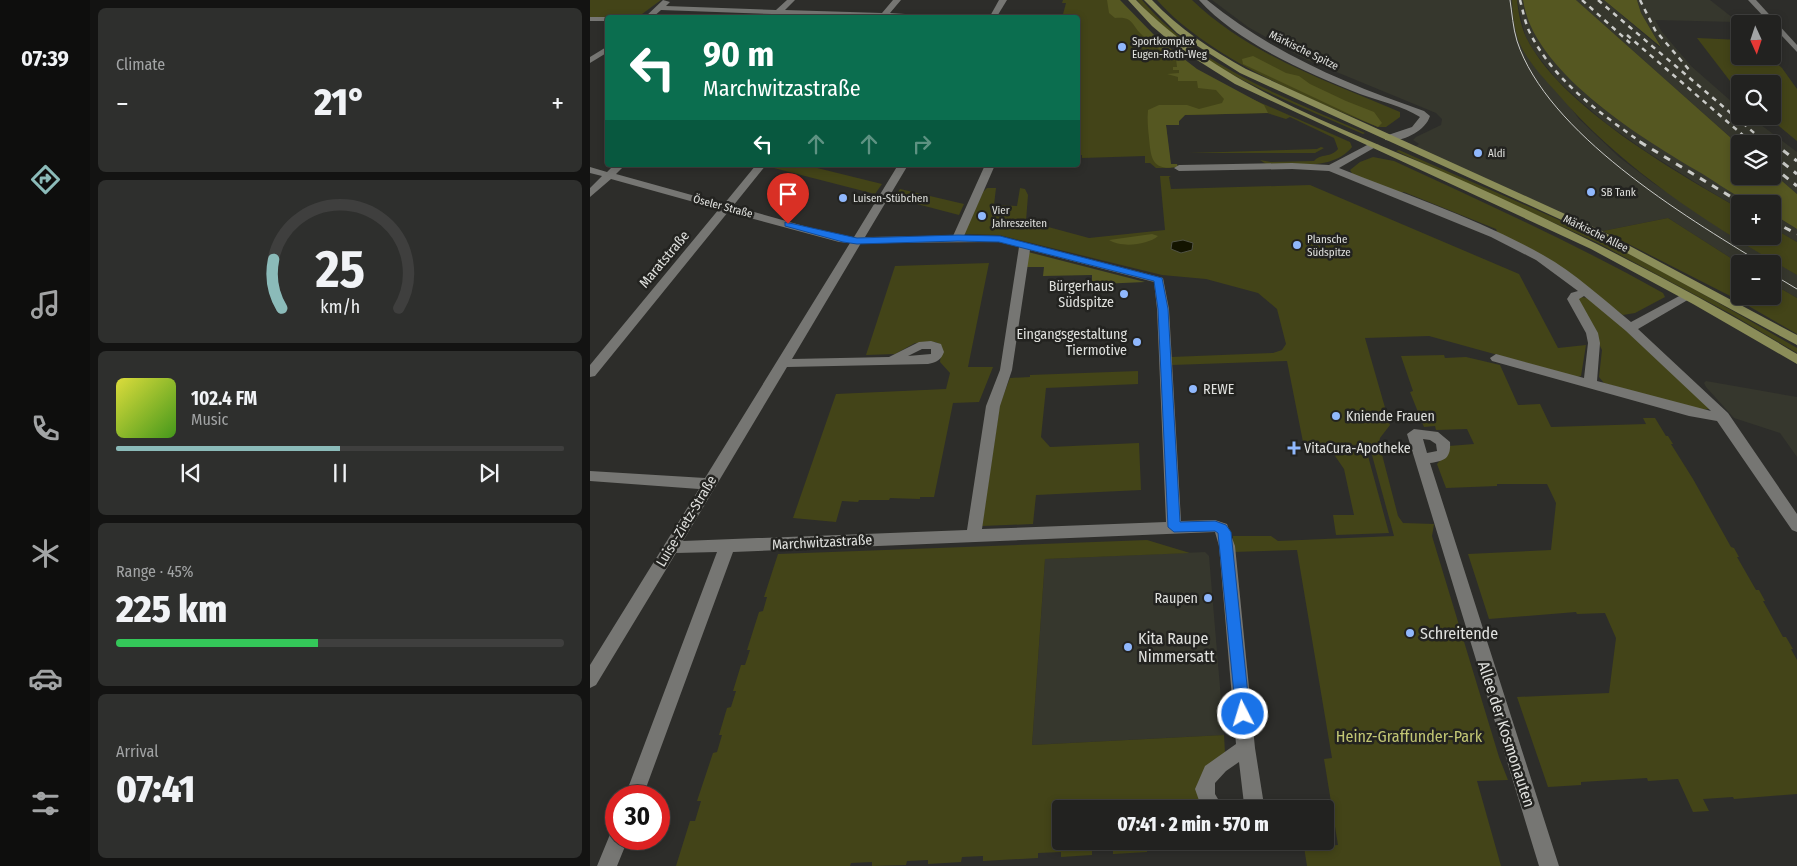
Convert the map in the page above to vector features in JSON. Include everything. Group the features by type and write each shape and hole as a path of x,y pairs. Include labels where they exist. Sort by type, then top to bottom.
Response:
{"main road":[{"name":"Märkische Allee","path":"1132,0 1162,32 1227,76 1291,108 1559,230 1687,296 1797,360"},
{"name":"Märkische Allee","path":"1148,0 1164,18 1206,51 1272,86 1594,231 1677,274 1797,341"},
{"path":"1374,145 1388,138"}],"street":[{"path":"651,15 669,0"},
{"path":"659,8 776,15 791,0"},
{"path":"884,15 896,0"},
{"path":"994,15 1003,0"},
{"name":"Märkische Spitze","path":"1203,0 1241,30 1282,53 1322,73 1421,113 1425,120 1422,125 1404,136 1388,138"},
{"path":"1752,0 1797,50"},
{"path":"590,19 605,20"},
{"path":"590,61 605,50"},
{"path":"1331,168 1374,145"},
{"path":"1179,168 1292,166 1331,168 1513,244 1555,268 1630,328 1704,395 1722,416 1797,526"},
{"path":"590,194 618,167"},
{"name":"Maratstraße","path":"590,373 759,167"},
{"name":"Luise-Zietz-Straße","path":"590,680 902,167"},
{"path":"958,238 989,167"},
{"name":"Öseler Straße","path":"590,170 843,240 857,241"},
{"path":"857,241 958,238 1000,239 1159,280 1163,309 1174,527"},
{"path":"974,535 993,406 1006,370 1025,245"},
{"path":"1586,292 1574,295 1573,299 1592,333 1594,343 1590,384"},
{"path":"1630,328 1687,296"},
{"path":"1496,358 1703,414 1722,416"},
{"path":"784,363 891,361"},
{"name":"Allee der Kosmonauten","path":"1422,459 1441,456 1444,453 1445,446 1439,438 1433,435 1414,434 1549,866"},
{"path":"590,476 709,484"},
{"name":"Marchwitzastraße","path":"671,547 1174,527 1215,526 1222,528 1225,532 1246,748 1253,800"},
{"path":"638,785 727,546"},
{"path":"1207,800 1205,783 1210,774 1218,764 1246,748"},
{"path":"607,866 614,850"}],"shaded area":[{"path":"1107,0 1120,0 1157,38 1197,69 1264,105 1268,113 1185,115 1179,121 1179,125 1166,125 1171,164 1177,164 1178,167 1169,168 1158,165 1154,162 1151,152 1148,110 1159,105 1187,105 1199,109 1222,103 1224,99 1216,90 1198,88 1197,81 1178,81 1178,77 1167,74 1179,73 1179,70 1173,70 1173,67 1177,67 1176,59 1162,60 1161,50 1147,42 1145,37 1130,21 1115,18 1109,13"},
{"path":"1212,0 1512,0 1516,33 1579,119 1619,157 1653,183 1731,233 1731,245 1750,245 1766,255 1731,255 1731,258 1668,218 1603,231 1415,147 1419,144 1413,140 1416,137 1441,125 1442,119 1436,113 1305,59 1248,27"},
{"path":"1517,0 1523,0 1525,13 1546,51 1566,74 1597,104 1692,167 1739,195 1731,195 1731,204 1647,152 1607,124 1558,81 1533,50 1525,35"},
{"path":"1523,0 1576,0 1731,138 1731,185 1781,185 1781,180 1797,194 1797,229 1781,219 1781,195 1736,195 1650,142 1594,101 1568,77 1547,53 1531,27"},
{"path":"1576,0 1604,0 1659,47 1661,46 1641,13 1637,0 1710,0 1731,16 1731,22 1655,20 1662,32 1691,66 1731,101 1731,125 1761,125 1774,135 1731,135 1731,138"},
{"path":"1604,0 1637,0 1641,13 1661,47"},
{"path":"1253,56 1286,73 1299,76 1310,84 1346,101 1374,112 1382,123 1378,127 1243,64 1242,59"},
{"path":"1781,140 1797,152 1797,194 1781,180"},
{"path":"1781,219 1797,229 1797,242 1781,233"},
{"path":"1152,234 1158,236 1148,242 1127,245 1109,240"},
{"path":"1183,240 1193,243 1192,250 1181,253 1171,249 1172,242"},
{"path":"1028,252 1145,282 1100,284 1092,282 1092,275 1043,276 1044,267 1026,267"},
{"path":"1781,265 1797,275 1797,298 1781,289"},
{"path":"1706,381 1797,397 1797,457 1780,433 1734,418 1706,387 1704,383"},
{"name":"Kita Raupe Nimmersatt","path":"1205,552 1209,556 1224,735 1032,745 1045,559"}],"green space":[{"path":"590,0 661,0 641,15 605,15 605,18 590,18"},
{"path":"1063,0 1118,0 1155,38 1202,77 1350,142 1352,147 1344,155 1324,163 1300,165 1266,164 1260,160 1271,162 1314,161 1320,157 1332,154 1338,149 1334,138 1290,117 1286,119 1267,113 1185,115 1179,121 1179,125 1166,125 1171,168 1156,168 1150,163 1145,163 1145,156 1082,158 1082,155 1080,155 1080,15 1063,15 1066,3 1062,3"},
{"path":"1137,0 1142,0 1165,24 1217,62 1275,93 1365,133 1363,134 1272,94 1213,63 1185,45 1160,24"},
{"path":"1157,0 1192,0 1214,19 1264,52 1318,78 1400,112 1400,117 1386,127 1378,127 1290,90 1230,58 1203,40 1178,21"},
{"path":"1512,0 1517,0 1520,19 1526,37 1542,63 1564,88 1591,112 1652,156 1731,204 1731,235 1700,216 1639,171 1583,121 1542,76 1523,51 1513,17"},
{"path":"1697,38 1731,40 1731,65 1778,65 1782,68 1797,89 1797,141 1778,125 1781,125 1781,75 1731,75 1731,82"},
{"path":"1324,148 1315,153 1189,153 1317,149"},
{"path":"1399,150 1564,222 1614,246 1797,348 1797,353 1731,314 1596,242 1396,151"},
{"path":"1373,157 1394,161 1530,224 1630,275 1663,293 1665,297 1635,313 1623,315 1494,233 1497,231 1496,229 1404,192 1398,193 1353,175 1350,170 1360,162"},
{"path":"770,167 813,167 882,184 875,194"},
{"name":"Heinz-Graffunder-Park","path":"1160,176 1171,176 1169,177 1171,189 1310,185 1519,274 1558,348 1586,345 1581,376 1577,377 1429,336 1365,338 1390,425 1380,438 1379,443 1398,516 1403,523 1434,524 1432,536 1499,757 1508,780 1477,781 1501,866 1307,866 1304,850 1334,850 1334,845 1338,845 1334,820 1334,800 1331,800 1324,759 1332,758 1297,550 1233,552 1233,536 1271,536 1278,541 1394,536 1369,444 1336,446 1365,445 1389,533 1336,535 1333,515 1354,515 1344,469 1333,453 1332,445 1304,447 1287,361 1172,365 1171,357 1273,353 1282,350 1286,344 1277,309 1258,293 1206,279 1162,275 999,235 964,234 983,192 987,188 996,188 994,205 1017,206 1020,188 1025,189 1028,195 1026,221 1089,238 1165,230"},
{"path":"900,189 964,204 959,215 894,198"},
{"path":"1668,218 1731,258 1731,296 1603,231"},
{"path":"1781,233 1797,242 1797,275 1781,265 1781,255 1764,255 1747,245 1781,245"},
{"path":"989,263 968,367 993,367 979,402 953,403 934,497 859,500 858,502 842,501 836,522 793,518 836,394 946,389 950,373 940,362 942,347 936,342 915,343 895,354 866,355 895,266"},
{"path":"1781,289 1797,298 1797,334 1747,305 1781,305"},
{"path":"1581,297 1588,298 1671,369 1710,409 1697,410 1604,383 1599,377 1602,350 1577,299"},
{"path":"1444,355 1445,358 1466,357 1500,365 1518,405 1540,404 1551,427 1646,424 1643,418 1655,418 1673,444 1671,444 1731,547 1734,548 1739,557 1737,557 1756,590 1759,590 1783,637 1786,637 1793,649 1791,649 1797,660 1797,794 1734,799 1733,797 1703,799 1709,811 1693,812 1678,779 1648,781 1647,778 1581,782 1581,785 1548,787 1517,697 1609,693 1616,638 1605,613 1577,614 1576,612 1489,619 1468,554 1551,550 1556,503 1547,484 1497,484 1497,486 1446,488 1437,464 1446,454 1449,446 1474,444 1467,429 1436,430 1435,426 1424,427 1410,392 1413,391 1401,356"},
{"path":"1138,371 1138,384 1046,388 1041,437 1050,447 1139,443 1141,490 1036,495 1033,524 982,526 1000,404 1010,378 1030,377 1030,375"},
{"path":"1147,540 1190,553 1045,559 1032,745 1224,735 1225,753 1214,762 1208,800 1052,800 1052,850 1113,850 1092,851 1092,855 1061,857 1061,852 1038,853 1038,858 983,861 983,856 962,857 961,862 928,864 928,860 907,861 906,865 872,866 872,862 851,863 850,866 676,866 690,821 695,821 701,801 697,801 713,753 717,752 722,735 719,735 727,708 731,707 736,691 733,691 741,665 745,665 750,650 747,650 759,612 763,611 767,597 764,597 778,554"},
{"path":"1113,850 1147,850 1147,852 1113,854"}],"tram line":[{"path":"1510,0 1517,41 1533,75 1557,108 1587,139 1658,197 1748,255"},
{"path":"1781,279 1797,289"}],"railway":[{"path":"1520,0 1530,33 1552,66 1594,108 1642,143"},
{"path":"1582,0 1630,43"},
{"path":"1598,0 1757,135"},
{"path":"1640,0 1655,30 1691,72"},
{"path":"1627,35 1743,135"},
{"path":"1640,142 1731,197"},
{"path":"1781,149 1797,161"},
{"path":"1781,161 1797,174"},
{"path":"1781,173 1797,186"},
{"path":"1781,226 1797,234"}],"place":[{"name":"Sportkomplex Eugen-Roth-Weg","path":"1122,47"},
{"name":"Aldi","path":"1478,153"},
{"name":"SB Tank","path":"1591,192"},
{"name":"Luisen-Stübchen","path":"843,198"},
{"name":"Vier Jahreszeiten","path":"982,216"},
{"name":"Plansche Südspitze","path":"1297,245"},
{"name":"Bürgerhaus Südspitze","path":"1124,294"},
{"name":"Eingangsgestaltung Tiermotive","path":"1137,342"},
{"name":"REWE","path":"1193,389"},
{"name":"Kniende Frauen","path":"1336,416"},
{"name":"VitaCura-Apotheke","path":"1294,448"},
{"name":"Raupen","path":"1208,598"},
{"name":"Schreitende","path":"1410,633"},
{"name":"Kita Raupe Nimmersatt","path":"1128,647"}],"route":[{"path":"788,224 843,240 857,241 958,238 1000,239 1148,275 1159,280 1163,309 1174,527 1215,526 1222,528 1225,532 1243,714"}]}
